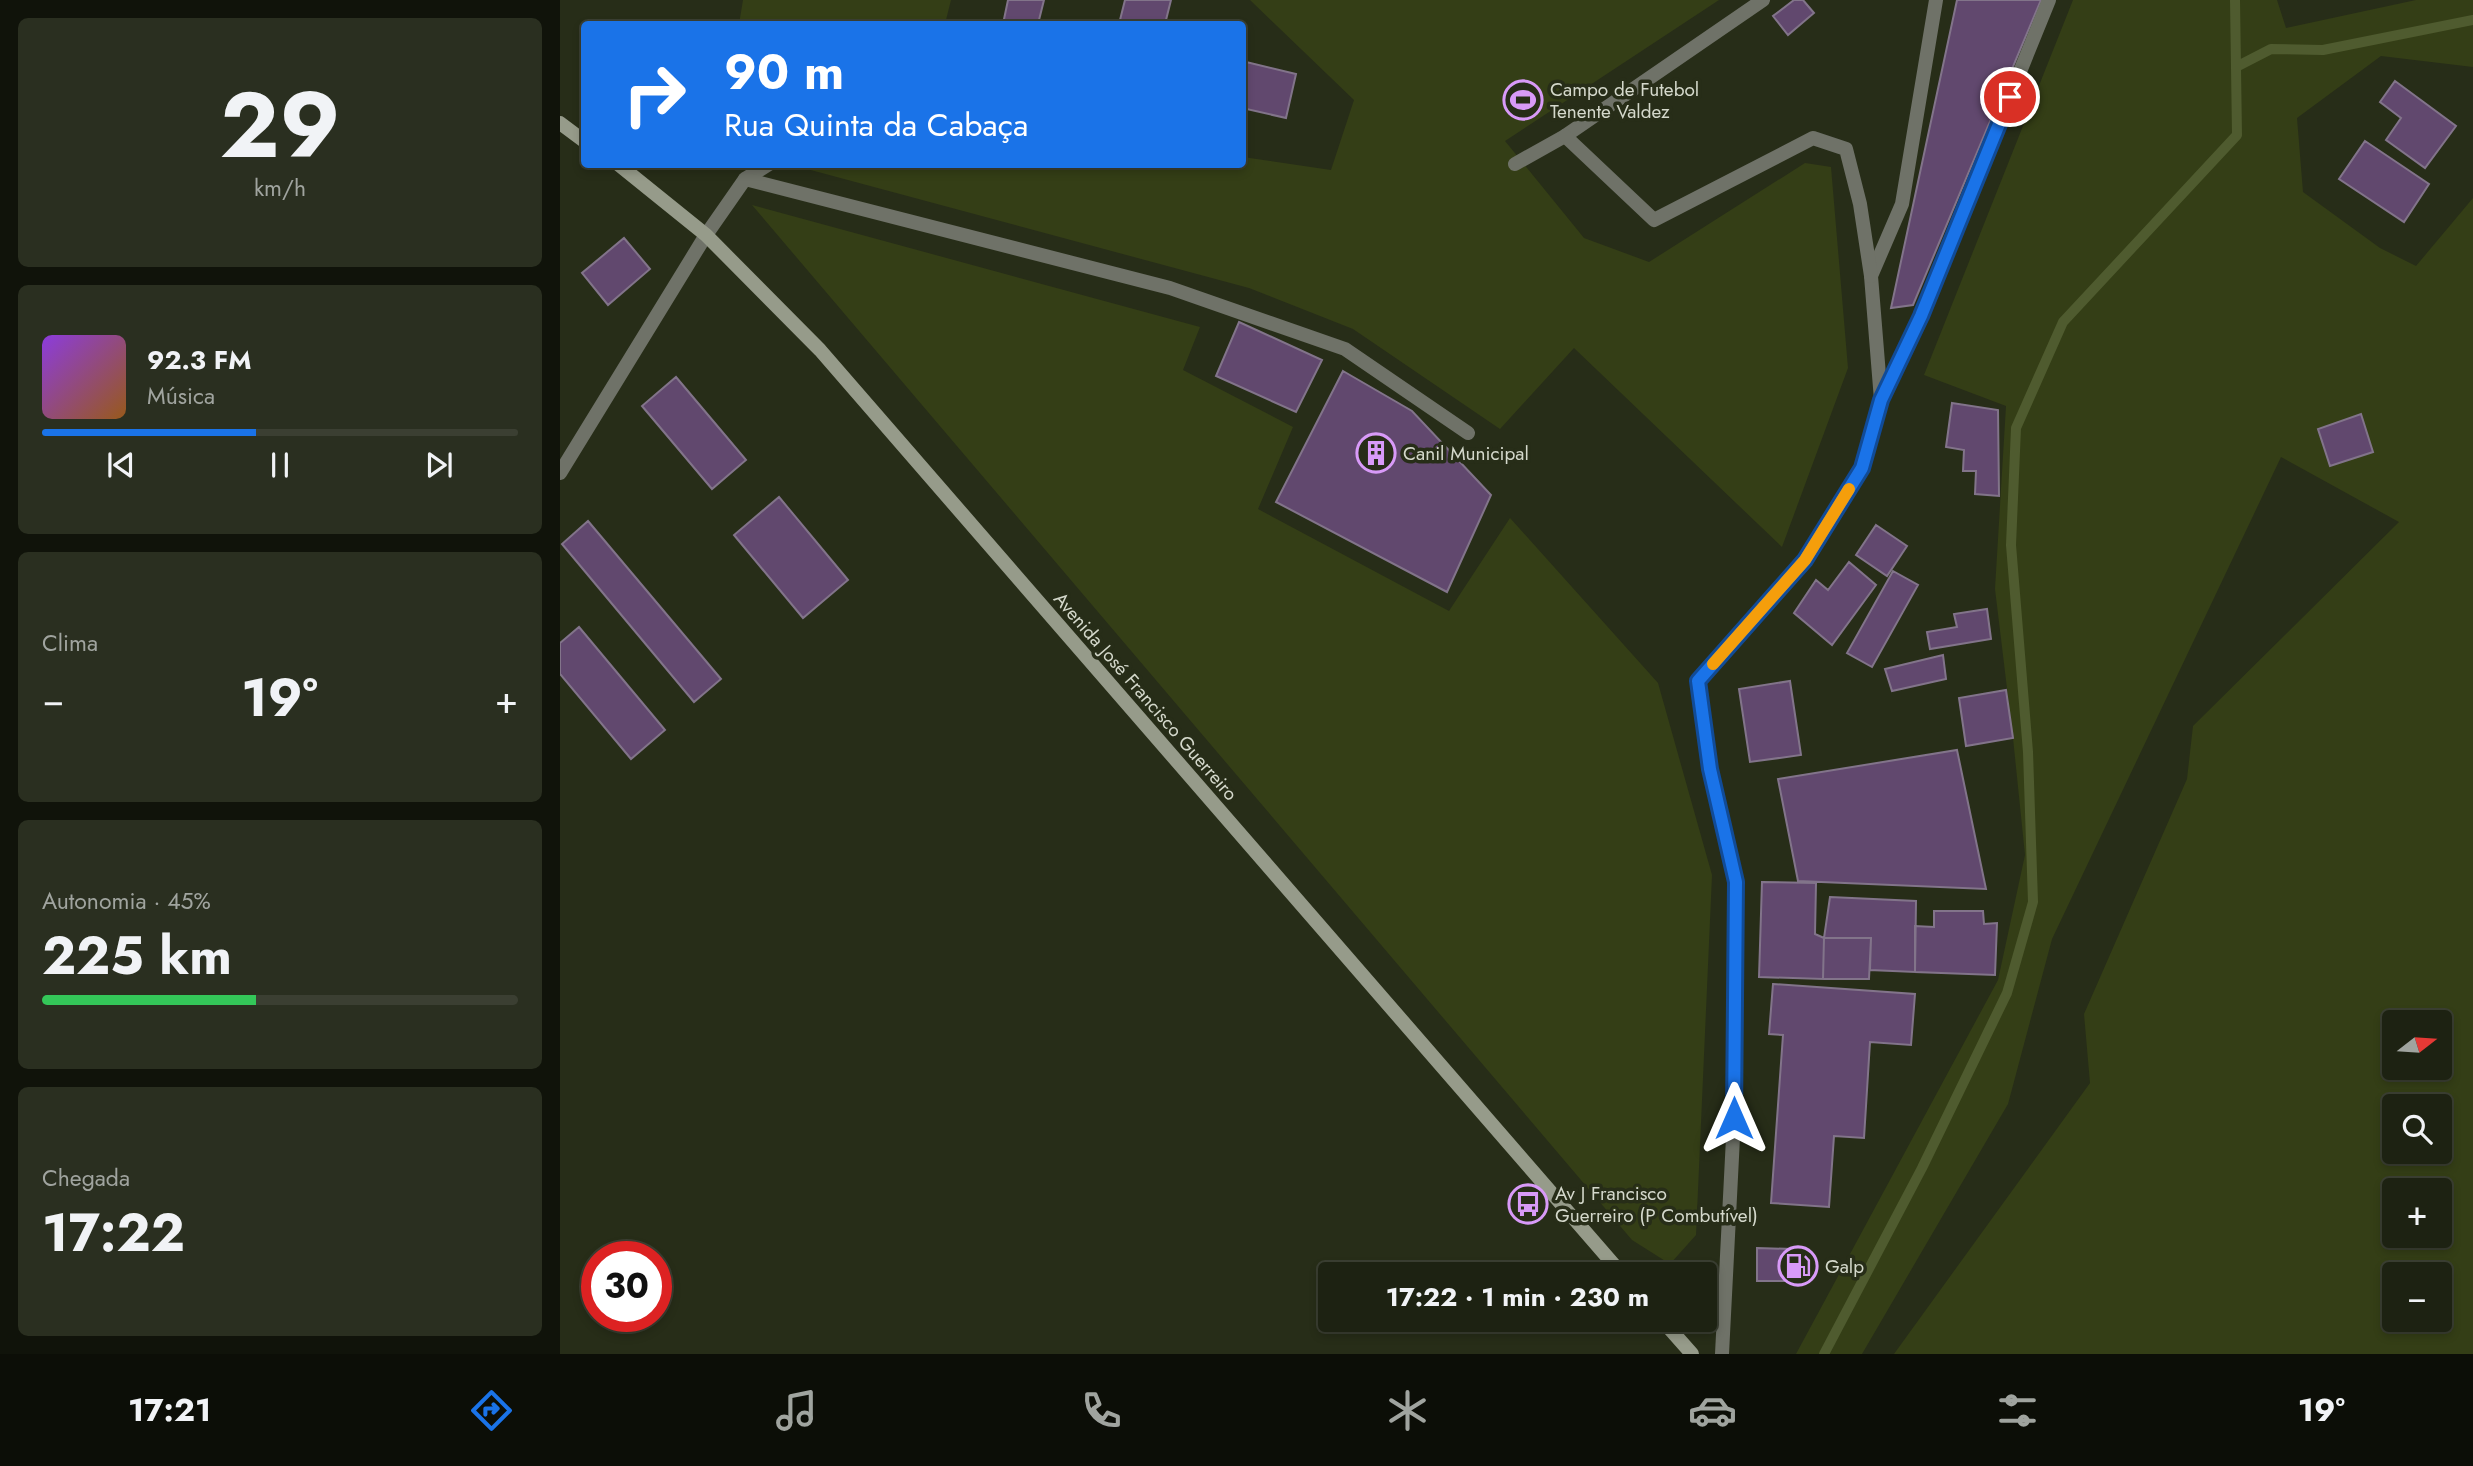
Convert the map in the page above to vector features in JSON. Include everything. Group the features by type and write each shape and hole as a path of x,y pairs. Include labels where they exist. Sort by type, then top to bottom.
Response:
{"main road":[{"path":"560,123 581,139"},
{"name":"Avenida José Francisco Guerreiro","path":"623,168 706,235 820,350 1612,1262"},
{"path":"1672,1332 1692,1354"}],"street":[{"path":"1515,164 1565,136 1763,0"},
{"path":"1871,276 1902,204 1936,0"},
{"path":"1722,1354 1734,1118 1736,882 1710,769 1698,681 1805,560 1862,468 1881,400 1921,316 2049,0"},
{"path":"1565,136 1654,220 1813,138 1846,149 1860,204 1871,276 1881,400"},
{"path":"560,473 706,235 746,179 763,168"},
{"path":"746,179 1170,288 1345,349 1468,433"}],"green space":[{"path":"743,0 951,0 946,21 740,21"},
{"path":"1250,0 1719,0 1505,141 1584,238 1649,262 1805,163 1831,167 1848,368 1782,547 1574,348 1500,429 1353,329 1249,288 807,169 1246,168 1246,157 1331,170 1354,100"},
{"path":"2073,0 2277,0 2286,28 2416,0 2473,0 2473,67 2381,56 2297,118 2303,192 2380,248 2416,266 2473,198 2473,1354 1894,1354 2090,1083 2084,1014 2187,779 2193,726 2399,522 2281,457 2052,939 2008,1104 1862,1354 1796,1354 1998,980 2025,855 1995,589 2006,406 1924,375"},
{"path":"752,205 1200,327 1183,370 1293,427 1258,509 1449,611 1510,518 1658,683 1712,875 1696,1235 1672,1262 1667,1262 1632,1240"}],"building":[{"path":"1008,0 1044,0 1039,21 1004,21"},
{"path":"1125,0 1171,0 1166,21 1120,21"},
{"path":"1794,0 1803,0 1814,13 1788,35 1773,16"},
{"path":"1957,0 2041,0 1913,305 1891,308"},
{"path":"1246,62 1296,74 1286,118 1246,109"},
{"path":"2395,81 2456,126 2425,168 2386,140 2401,118 2380,102"},
{"path":"2365,141 2429,184 2404,222 2339,179"},
{"path":"624,238 650,269 608,305 582,273"},
{"path":"1239,322 1322,360 1296,412 1216,376"},
{"name":"Canil Municipal","path":"1343,371 1412,411 1491,495 1447,592 1276,502"},
{"path":"676,377 746,460 712,489 642,406"},
{"path":"1952,403 1998,410 1999,496 1975,494 1976,471 1963,471 1964,450 1946,447"},
{"path":"2361,414 2373,452 2330,466 2318,429"},
{"path":"779,497 848,580 803,618 734,535"},
{"path":"588,521 721,679 694,702 562,544"},
{"path":"1876,525 1907,546 1887,576 1856,555"},
{"path":"1849,562 1876,585 1832,645 1794,613 1816,580 1828,590"},
{"path":"1893,571 1918,585 1872,667 1847,653"},
{"path":"1987,609 1991,639 1930,649 1927,632 1957,627 1954,614"},
{"path":"579,627 665,730 631,759 560,674 560,643"},
{"path":"1943,655 1946,679 1892,691 1885,669"},
{"path":"1790,681 1801,755 1750,762 1739,689"},
{"path":"2006,690 2013,738 1966,746 1959,698"},
{"path":"1957,750 1986,889 1798,881 1778,779"},
{"path":"1762,882 1816,883 1815,934 1824,938 1823,979 1759,977"},
{"path":"1830,897 1916,901 1915,972 1870,970 1871,938 1824,938"},
{"path":"1934,911 1983,911 1984,924 1997,923 1995,975 1915,972 1915,926 1934,927"},
{"path":"1824,938 1871,938 1869,979 1823,979"},
{"path":"1773,984 1915,994 1911,1045 1870,1042 1864,1138 1834,1136 1829,1207 1771,1203 1783,1035 1769,1034"},
{"path":"1757,1248 1792,1249 1791,1281 1757,1281"}],"waterway":[{"path":"1824,1354 1922,1168 2007,993 2033,902 2028,752 2011,545 2016,428 2063,322 2237,135 2235,0"},
{"path":"2236,67 2271,49 2323,50 2473,20"}],"slow traffic":[{"path":"1713,664 1805,560 1849,489"}],"place":[{"name":"Campo de Futebol Tenente Valdez","path":"1523,100"},
{"name":"Canil Municipal","path":"1376,453"},
{"name":"Av J Francisco Guerreiro (P Combutível)","path":"1528,1204"},
{"name":"Galp","path":"1798,1266"}],"route":[{"path":"1734,1118 1736,882 1710,769 1698,681 1805,560 1862,468 1881,400 1921,316 2010,97"}]}
